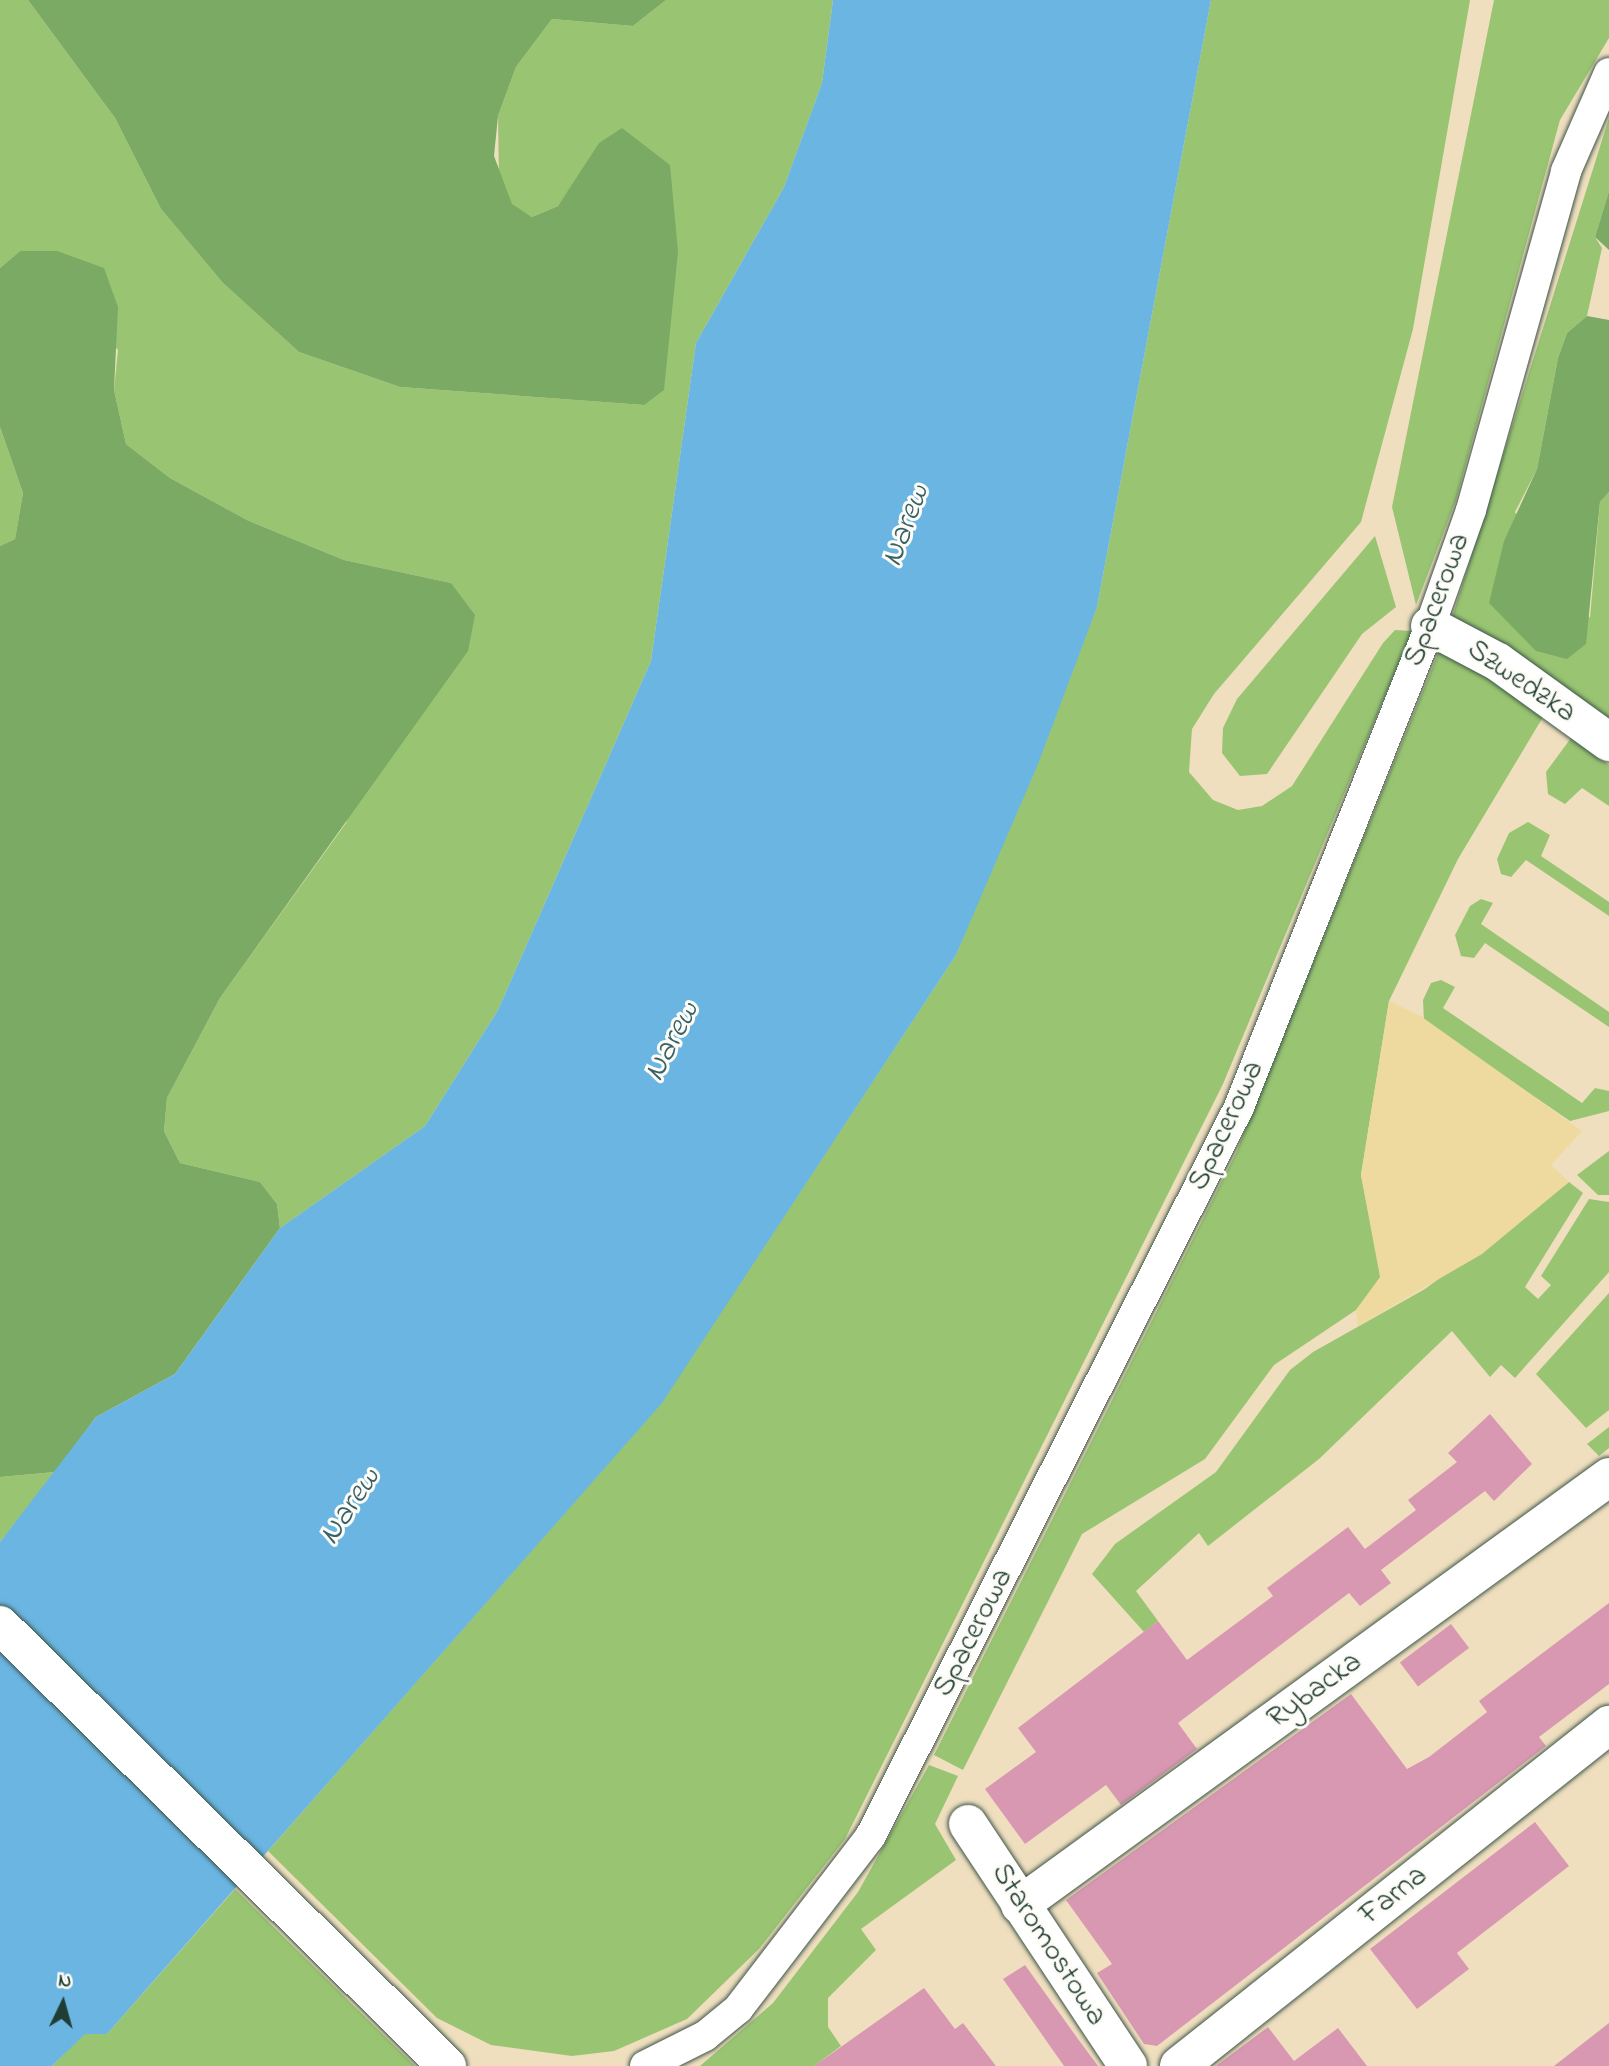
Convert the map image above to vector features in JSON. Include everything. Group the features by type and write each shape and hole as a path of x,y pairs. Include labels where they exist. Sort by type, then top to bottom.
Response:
{"street":[{"name":"Spacerowa","path":"645,2066 705,2036 738,2009 823,1906 889,1805 1239,1107 1430,626 1475,498 1566,171 1609,73"},
{"name":"Szwedzka","path":"1430,626 1498,662 1609,742"},
{"name":"Rybacka","path":"1020,1905 1609,1477"},
{"path":"0,1625 395,2016 449,2065"},
{"name":"Farna","path":"1179,2066 1609,1725"},
{"name":"Staromostowa","path":"968,1824 1128,2066"}],"green space":[{"path":"0,0 28,0 115,118 161,209 223,283 299,352 400,387 644,405 579,176 558,206 532,217 512,205 499,182 498,116 516,67 552,19 633,26 666,0 833,0 822,83 784,187 696,343 651,661 498,1010 425,1126 280,1228 277,1204 260,1182 180,1163 164,1131 167,1098 220,998 346,823 451,583 344,560 247,520 170,478 126,444 114,390 118,350 20,251 0,268"},
{"path":"28,0 666,0 633,26 552,19 516,67 498,116 494,156 512,204 532,217 558,206 599,143 622,128 670,165 678,252 664,390 644,405 400,387 299,352 223,283 161,209 115,118"},
{"path":"1211,0 1470,0 1413,329 1361,522 1214,694 1192,729 1189,772 1213,800 1238,810 1262,806 1292,786 1383,643 1395,630 1412,631 1223,1084 845,1839 759,1949 687,2019 614,2051 572,2056 491,2045 437,2018 268,1851 661,1403 956,955 1097,607"},
{"path":"1494,0 1609,0 1609,38 1560,120 1456,500 1416,605 1392,507"},
{"path":"1609,118 1609,191 1595,237 1602,248 1587,316 1567,333 1558,358 1537,469 1515,512 1590,618 1600,502 1609,492 1609,729 1450,624"},
{"path":"1609,191 1609,250 1595,237"},
{"path":"20,251 57,251 104,268 118,307 114,390 126,444 170,478 247,520 344,560 451,583 475,615 468,651 220,998 167,1098 164,1131 180,1163 260,1182 277,1204 280,1228 175,1374 96,1417 55,1472 0,1477 0,546 15,539 23,493 0,427 0,268"},
{"path":"1587,316 1609,320 1609,492 1600,502 1586,644 1567,659 1536,651 1489,603 1504,541 1537,469 1558,358 1567,333"},
{"path":"0,427 23,493 15,539 0,546"},
{"path":"1375,536 1396,607 1362,634 1267,774 1240,776 1222,753 1223,728 1237,699"},
{"path":"1442,644 1543,717 1458,859 1389,1001 1361,1175 1381,1277 1356,1310 1274,1365 1205,1459 1082,1534 963,1770 934,1755 1236,1153"},
{"path":"1571,738 1609,765 1609,806 1582,788 1565,804 1548,794 1546,772"},
{"path":"1528,822 1550,835 1541,856 1609,902 1609,916 1526,860 1511,877 1501,874 1497,859 1509,833"},
{"path":"1481,899 1493,903 1481,924 1609,1012 1609,1027 1485,943 1474,958 1461,956 1455,935 1470,906"},
{"path":"1441,980 1455,987 1443,1008 1582,1103 1595,1088 1609,1091 1609,1111 1570,1121 1424,1021 1423,1000 1431,983"},
{"path":"1609,1151 1609,1195 1598,1195 1577,1175"},
{"path":"1569,1182 1583,1193 1525,1287 1538,1299 1551,1285 1541,1276 1589,1199 1609,1202 1609,1272 1515,1378 1501,1365 1490,1377 1452,1331 1319,1459 1208,1546 1199,1533 1136,1591 1158,1621 1144,1632 1092,1574 1115,1544 1216,1472 1290,1370 1313,1352 1425,1289"},
{"path":"1609,1293 1609,1410 1586,1428 1536,1374"},
{"path":"1609,1427 1609,1448 1599,1456 1587,1444"},
{"path":"55,1472 0,1542 0,1477"},
{"path":"929,1765 958,1776 935,1824 956,1860 861,1929 876,1950 828,1998 828,2027 841,2046 814,2066 700,2066 773,2003 858,1892"},
{"path":"235,1889 415,2066 52,2066 85,2033 107,2034"}],"sand":[{"path":"1389,1001 1422,1017 1582,1131 1551,1165 1569,1182 1482,1254 1358,1326 1356,1310 1380,1277 1361,1175"}],"water":[{"name":"Narew","path":"833,0 1211,0 1097,607 1038,764 956,955 662,1403 107,2034 85,2034 52,2066 0,2066 0,1542 96,1417 175,1374 280,1228 425,1126 498,1010 651,661 696,343 784,187 822,83"}],"building":[{"path":"1490,1414 1532,1464 1494,1501 1485,1491 1381,1570 1391,1583 1360,1606 1349,1593 1178,1723 1197,1749 1121,1805 1106,1785 1025,1844 985,1789 1036,1752 1018,1728 1158,1621 1187,1660 1273,1596 1267,1588 1348,1527 1365,1549 1416,1510 1408,1500 1457,1462 1448,1453"},
{"path":"1609,1603 1609,1684 1539,1737 1546,1746 1157,2046 1144,2044 1097,1973 1112,1964 1066,1900 1351,1694 1407,1769 1429,1757 1487,1712 1479,1701"},
{"path":"1451,1624 1469,1648 1418,1686 1400,1663"},
{"path":"1535,1822 1569,1866 1457,1953 1469,1969 1417,2009 1370,1949"},
{"path":"1025,1965 1098,2066 1064,2066 1003,1979"},
{"path":"924,1988 955,2029 963,2023 996,2066 814,2066"},
{"path":"1609,2023 1609,2066 1554,2066"},
{"path":"1268,2027 1294,2061 1338,2028 1367,2066 1216,2066"}]}
